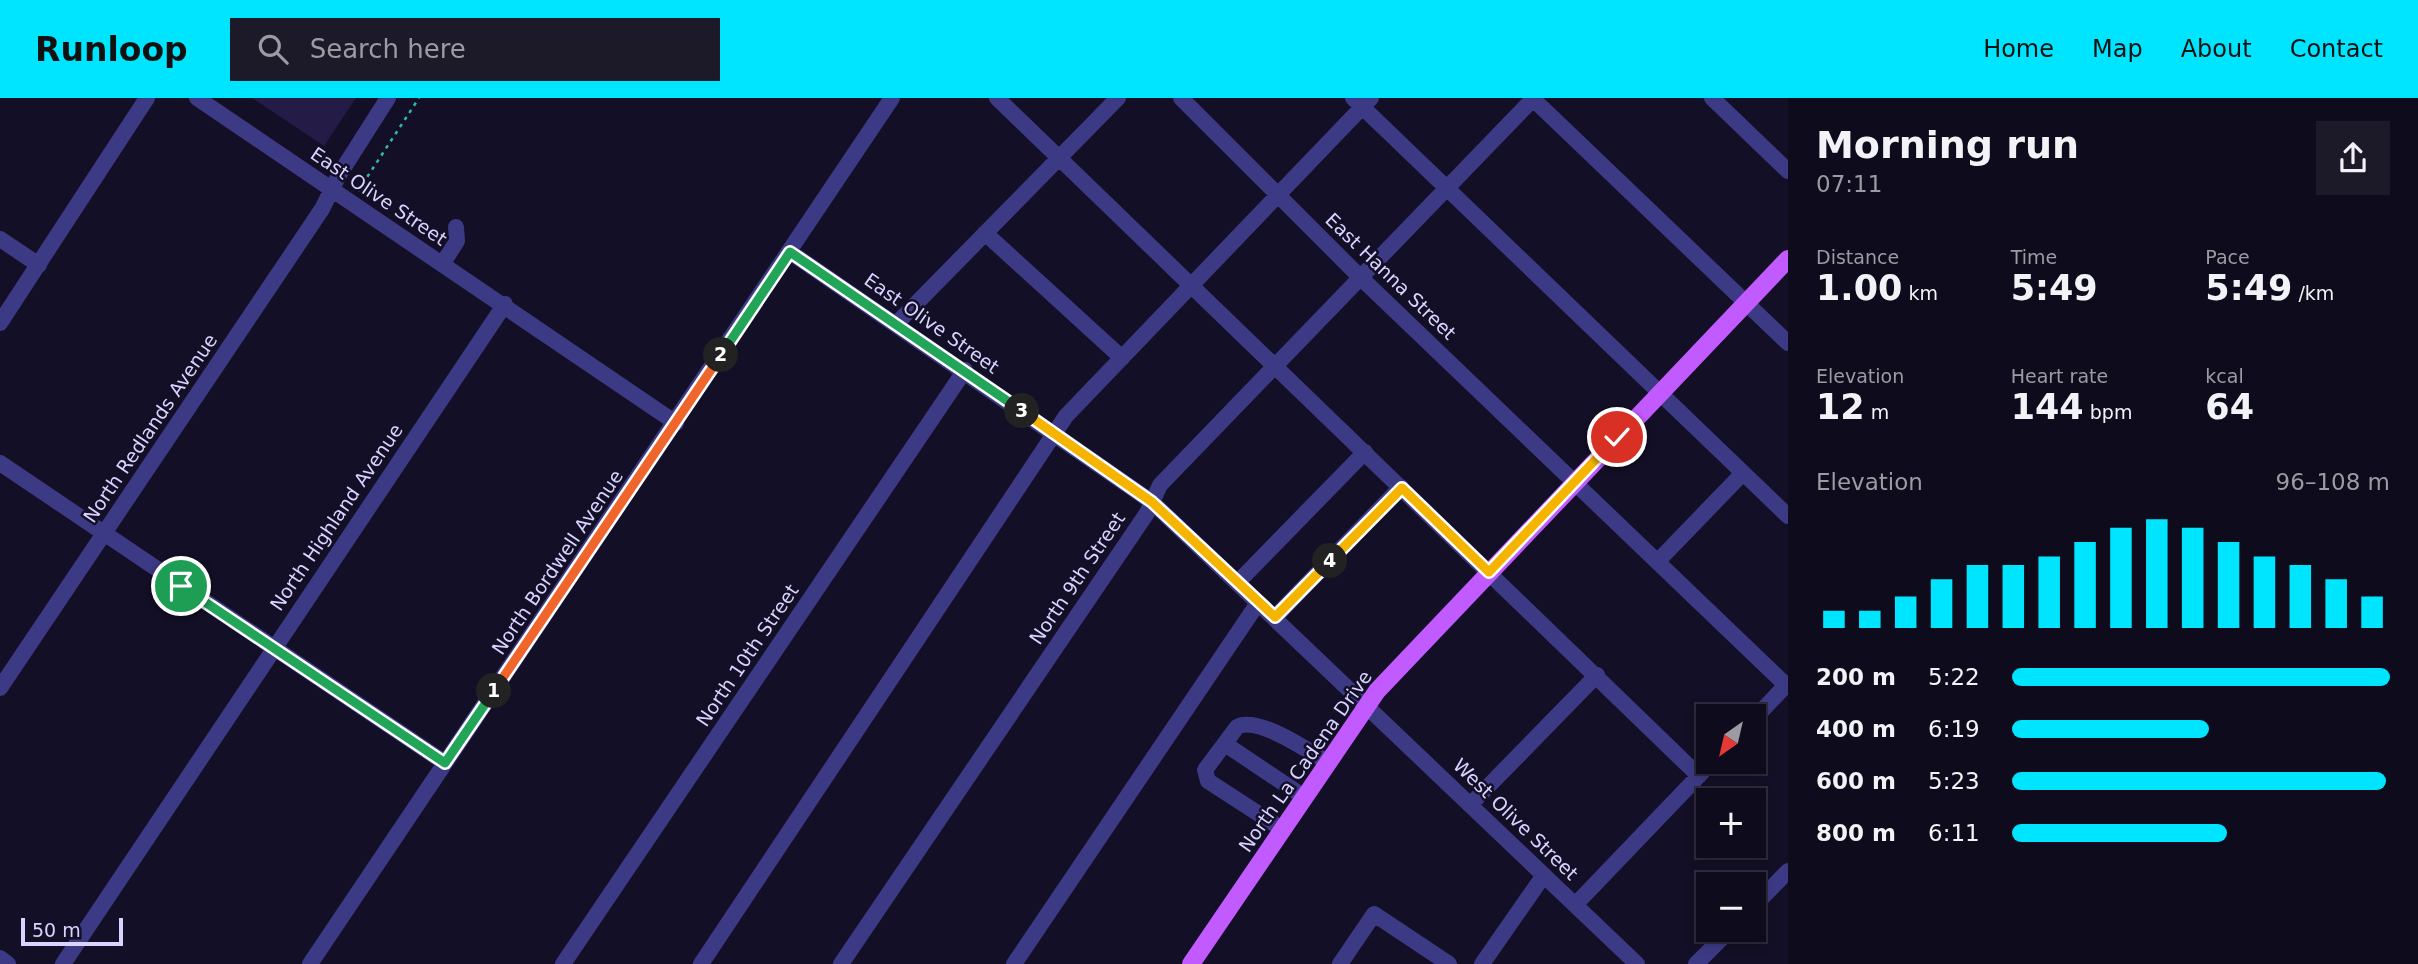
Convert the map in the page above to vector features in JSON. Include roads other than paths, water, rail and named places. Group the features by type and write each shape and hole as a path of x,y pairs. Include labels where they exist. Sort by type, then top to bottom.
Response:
{"main road":[{"name":"North La Cadena Drive","path":"1191,964 1366,705 1575,481 1788,260"}],"street":[{"path":"0,323 5,306 38,265 147,98"},
{"name":"North Redlands Avenue","path":"0,688 333,190 339,175 388,98"},
{"name":"North Bordwell Avenue","path":"310,964 892,98"},
{"path":"997,98 1699,776 1575,905"},
{"path":"897,323 1118,98"},
{"name":"East Hanna Street","path":"1181,98 1360,277 1787,685"},
{"path":"1533,98 1788,343"},
{"name":"North 9th Street","path":"841,964 1152,502 1160,485 1533,98"},
{"path":"1712,98 1788,171"},
{"name":"East Olive Street","path":"203,100 676,423"},
{"path":"701,964 1066,416 1362,101 1447,188 1788,516"},
{"path":"443,263 457,241 456,227"},
{"path":"985,233 1122,358"},
{"path":"0,239 38,265"},
{"name":"East Olive Street","path":"790,252 897,323 1152,502 1366,705"},
{"name":"North Highland Avenue","path":"63,964 505,304"},
{"name":"North 10th Street","path":"563,964 965,370"},
{"path":"1237,583 1365,452"},
{"path":"0,463 445,763"},
{"path":"1658,561 1743,473"},
{"path":"1275,617 1402,488"},
{"path":"1014,964 1258,603"},
{"path":"1471,804 1597,675"},
{"path":"1766,707 1787,685"},
{"name":"West Olive Street","path":"1366,705 1637,964"},
{"path":"1282,829 1208,781 1205,770 1237,727 1244,724 1274,730 1327,762"},
{"path":"1225,744 1304,797"},
{"path":"1766,894 1788,871"},
{"path":"1482,964 1544,874"},
{"path":"1340,964 1374,914 1449,964"},
{"path":"1696,964 1718,942"},
{"path":"0,958 8,964"}]}
